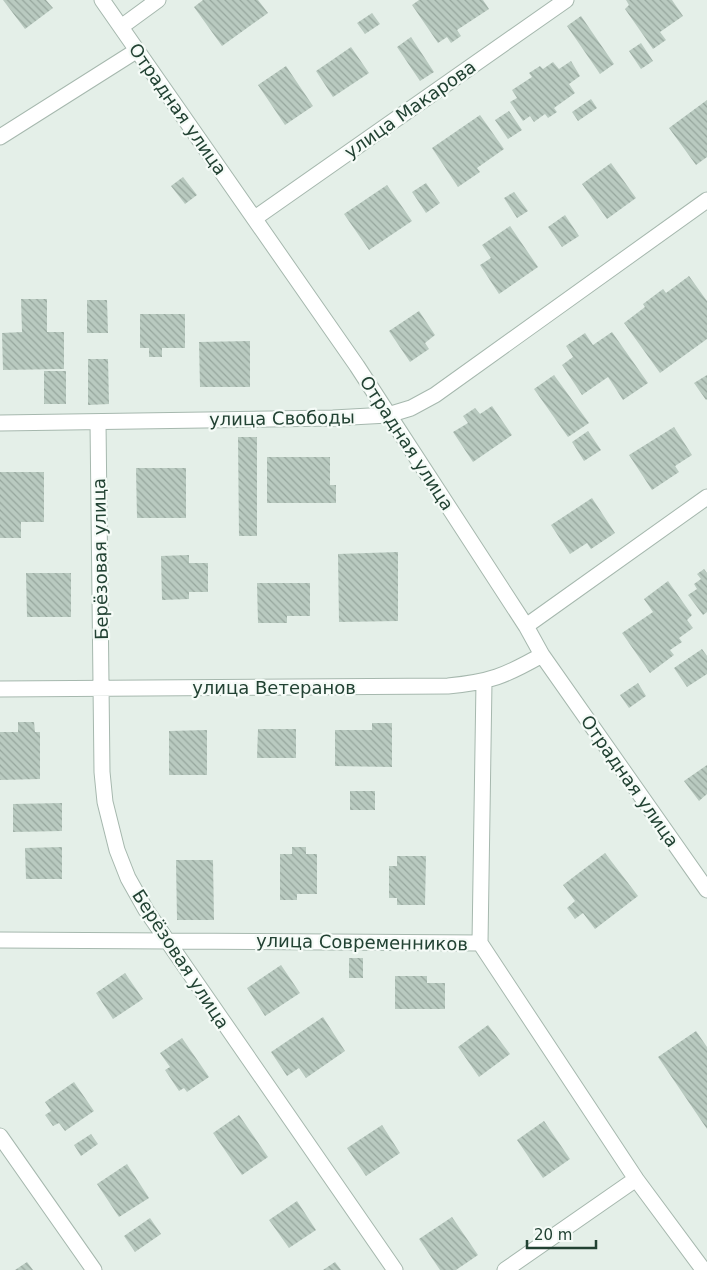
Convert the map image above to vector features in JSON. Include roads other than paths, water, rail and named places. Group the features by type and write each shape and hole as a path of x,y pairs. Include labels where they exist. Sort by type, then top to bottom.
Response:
{"street":[{"name":"Отрадная улица","path":"102,0 255,218 388,414 526,626 542,655 707,890"},
{"path":"121,27 158,0"},
{"name":"улица Макарова","path":"255,218 566,0"},
{"path":"0,137 136,51"},
{"name":"улица Свободы","path":"0,423 388,414 411,408 435,395 707,200"},
{"name":"Берёзовая улица","path":"98,422 102,772 110,828 128,878 165,940 395,1270"},
{"path":"526,626 707,497"},
{"name":"улица Ветеранов","path":"0,689 448,686 484,682 510,674 542,655"},
{"path":"480,943 484,682"},
{"name":"улица Современников","path":"0,940 480,943 636,1179 702,1268"},
{"path":"0,1136 94,1270"},
{"path":"505,1270 636,1179"}]}
